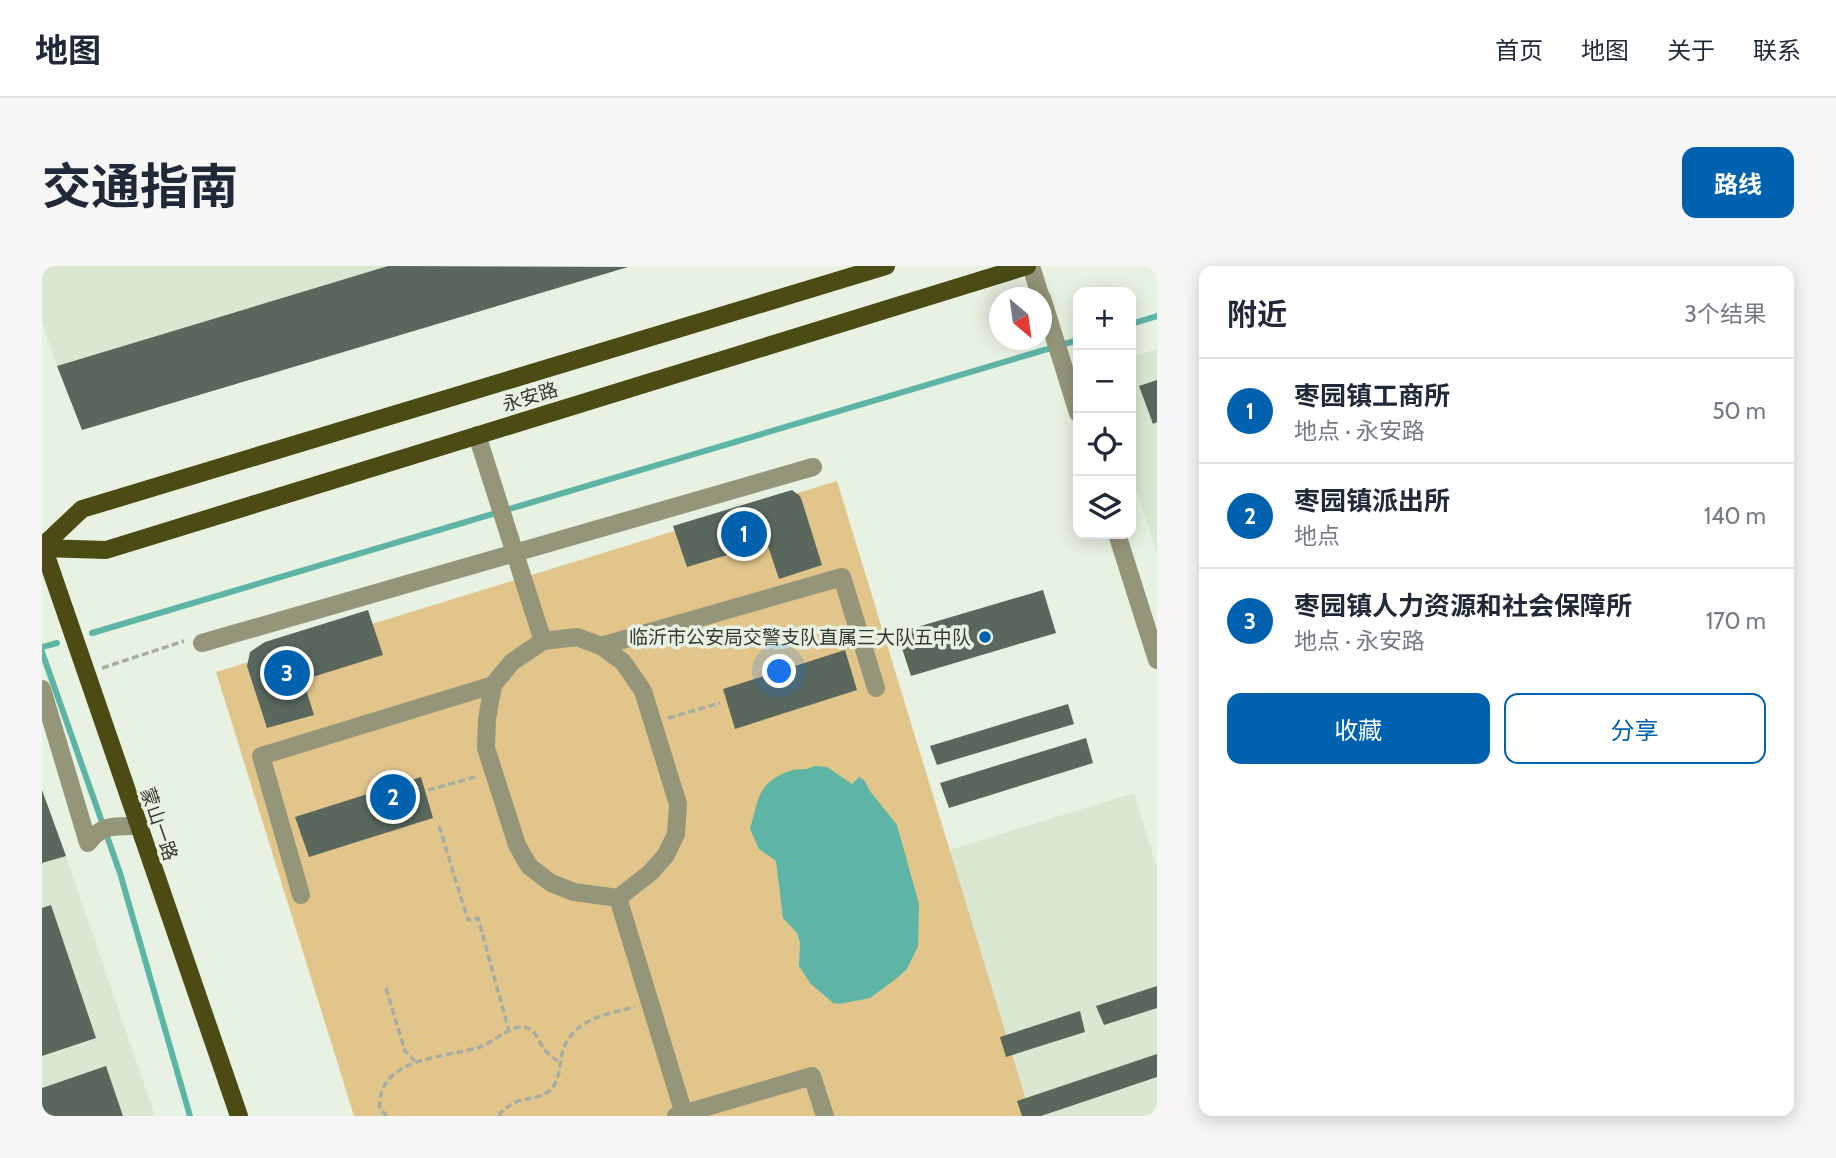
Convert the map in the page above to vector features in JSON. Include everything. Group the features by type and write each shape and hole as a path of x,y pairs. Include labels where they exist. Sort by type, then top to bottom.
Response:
{"main road":[{"name":"永安路","path":"42,546 82,509 886,266"},
{"name":"永安路","path":"42,546 106,550 1029,266"},
{"name":"蒙山一路","path":"42,546 239,1116"}],"street":[{"path":"1029,266 1037,287"},
{"path":"1052,331 1073,397"},
{"path":"477,435 543,641"},
{"path":"202,643 813,467"},
{"path":"1119,539 1157,660"},
{"path":"601,646 842,577 876,688"},
{"path":"577,637 601,646 623,663 643,691 678,804 676,834 666,855 650,873 618,898 574,892 551,883 529,866 517,845 486,748 487,719 493,685 512,662 543,641 577,637"},
{"path":"301,895 261,756 493,685"},
{"path":"42,689 88,843 104,829 138,826"},
{"path":"618,898 680,1115 812,1076 825,1116"}],"path":[{"path":"87,673 192,638 202,643"},
{"path":"653,722 720,703"},
{"path":"428,790 494,772"},
{"path":"439,826 468,920 478,918 509,1031"},
{"path":"386,988 405,1051 415,1061"},
{"path":"500,1116 500,1113 512,1104 540,1097 552,1087 570,1035 582,1024 650,1003"},
{"path":"387,1116 380,1109 380,1100 387,1084 401,1069 415,1061 481,1046 509,1031 525,1027 535,1032 542,1047 561,1063"}],"shaded area":[{"path":"42,266 388,266 57,366 42,322"},
{"path":"1157,349 1157,554 1136,489 1136,355"},
{"path":"837,481 1031,1116 354,1116 216,672"},
{"path":"1134,793 1157,868 1157,1116 1031,1116 949,850"},
{"path":"66,856 155,1116 42,1116 42,863"}],"water":[{"path":"814,766 827,767 852,784 859,777 864,780 897,825 919,904 918,946 907,969 870,998 839,1004 833,1003 810,983 799,966 800,942 797,933 783,918 776,861 759,849 750,829 761,792 772,780 793,770"}],"building":[{"path":"388,266 628,267 82,430 57,366"},
{"path":"1157,380 1157,422 1153,424 1139,386"},
{"path":"792,490 800,496 822,565 779,579 767,543 687,567 673,526"},
{"path":"1043,590 1056,633 911,676 897,633"},
{"path":"368,610 383,655 303,680 314,715 267,728 247,666 250,652 265,642"},
{"path":"845,650 857,690 735,729 723,689"},
{"path":"1068,704 1074,724 937,765 930,746"},
{"path":"1086,738 1093,763 949,808 940,783"},
{"path":"421,777 433,818 309,857 295,817"},
{"path":"42,790 66,856 42,863"},
{"path":"51,905 96,1038 42,1056 42,908"},
{"path":"1157,986 1157,1008 1104,1025 1096,1006"},
{"path":"1080,1011 1085,1032 1006,1057 1000,1037"},
{"path":"1157,1054 1157,1077 1041,1116 1022,1116 1017,1101"},
{"path":"106,1066 123,1116 42,1116 42,1088"}],"waterway":[{"path":"1136,322 1157,316"},
{"path":"92,633 1073,341"},
{"path":"42,647 57,643"},
{"path":"42,652 120,873 190,1116"}],"place":[{"name":"枣园镇工商所","path":"744,534"},
{"name":"临沂市公安局交警支队直属三大队五中队","path":"985,637"},
{"name":"枣园镇人力资源和社会保障所","path":"287,673"},
{"name":"枣园镇派出所","path":"393,797"}]}
